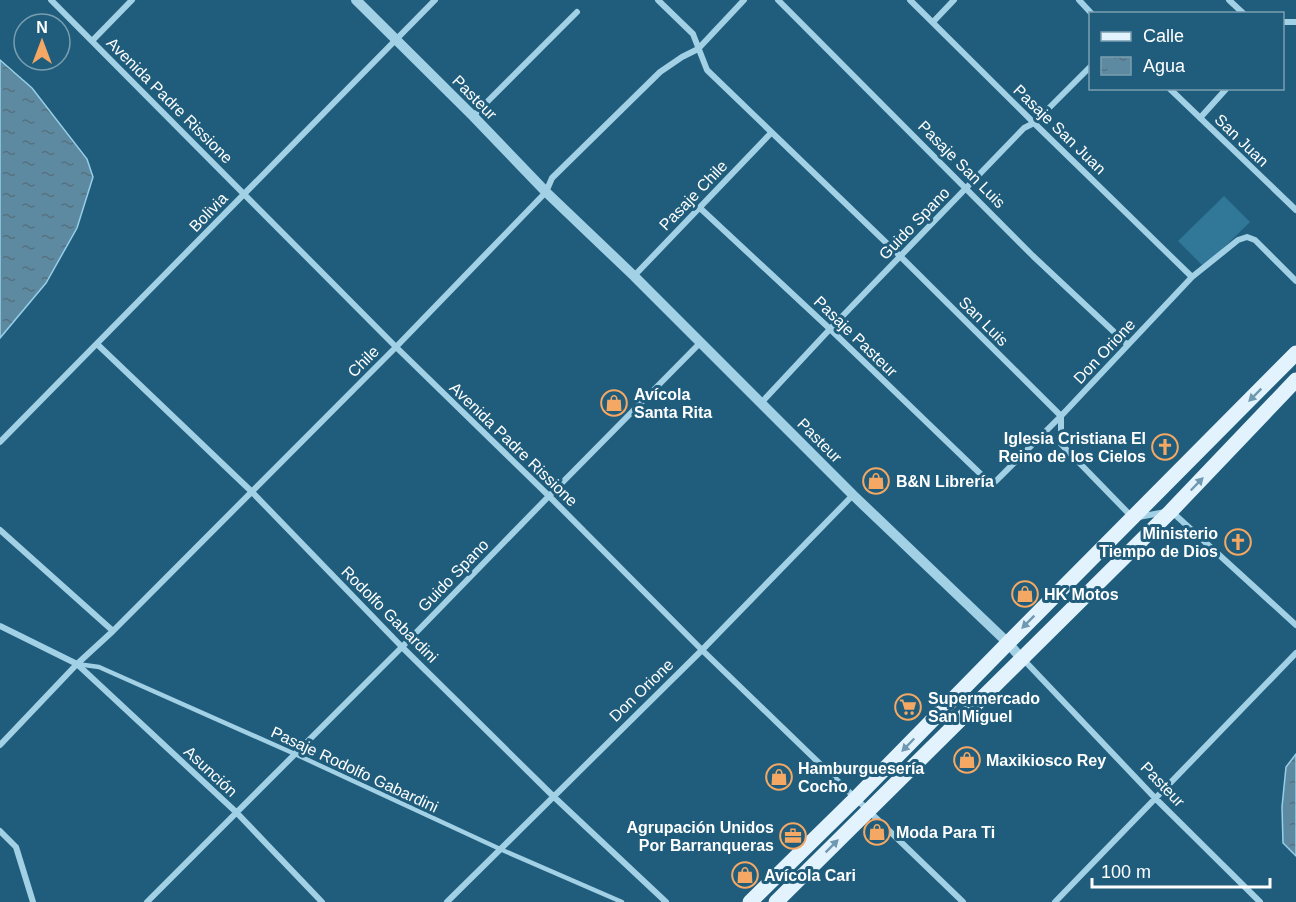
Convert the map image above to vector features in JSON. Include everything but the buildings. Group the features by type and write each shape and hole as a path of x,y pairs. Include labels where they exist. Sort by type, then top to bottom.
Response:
{"main road":[{"path":"750,902 856,798 1296,353"},
{"path":"776,902 1171,511 1296,380"}],"street":[{"name":"Avenida Padre Rissione","path":"51,0 702,650 963,902"},
{"path":"92,40 132,0"},
{"name":"Pasteur","path":"356,0 546,192 762,402 853,495 1008,643 1155,798 1260,902"},
{"name":"Bolivia","path":"0,442 435,0"},
{"name":"San Luis","path":"658,0 693,34 707,70 901,257 1061,416"},
{"name":"Chile","path":"0,745 77,664 113,632 396,347 546,192 552,178 660,72 698,49 744,0"},
{"name":"Pasaje San Luis","path":"778,0 1033,256 1128,345"},
{"name":"Pasaje San Juan","path":"910,0 1192,277"},
{"path":"933,22 954,0"},
{"path":"1079,0 1090,12"},
{"path":"1229,0 1242,12"},
{"path":"473,116 577,12"},
{"path":"1284,24 1296,22"},
{"name":"Guido Spano","path":"762,402 830,328 1024,128 1034,123 1089,68"},
{"name":"San Juan","path":"1171,90 1296,210"},
{"path":"1200,118 1225,90"},
{"name":"Pasaje Chile","path":"634,276 771,133"},
{"name":"Pasaje Pasteur","path":"700,208 830,328 992,485"},
{"name":"Don Orione","path":"992,485 1061,416 1192,277 1238,240 1247,237 1255,240 1296,281"},
{"name":"Guido Spano","path":"147,902 402,647 700,343"},
{"name":"Rodolfo Gabardini","path":"97,344 251,491 402,647 553,796 666,902"},
{"path":"1061,416 1061,444 1133,518 1171,511 1296,626"},
{"name":"Don Orione","path":"447,902 702,650 853,495"},
{"path":"0,530 113,632"},
{"name":"Asunción","path":"0,626 77,664 236,812 322,902"},
{"path":"1055,902 1296,653"},
{"path":"0,831 16,847 33,902"}],"lane":[{"name":"Pasaje Rodolfo Gabardini","path":"77,664 99,667 622,902"}],"shaded area":[{"path":"1224,196 1250,222 1204,267 1178,241"}],"water":[{"path":"0,60 32,88 87,159 93,177 77,228 46,283 0,338"},
{"path":"1296,754 1296,856 1283,843 1282,807 1286,767"}],"place":[{"name":"Avícola Santa Rita","path":"614,403"},
{"name":"Iglesia Cristiana El Reino de los Cielos","path":"1165,447"},
{"name":"B&N Librería","path":"876,481"},
{"name":"Ministerio Tiempo de Dios","path":"1238,542"},
{"name":"HK Motos","path":"1025,594"},
{"name":"Supermercado San Miguel","path":"908,707"},
{"name":"Maxikiosco Rey","path":"967,760"},
{"name":"Hamburguesería Cocho","path":"779,777"},
{"name":"Moda Para Ti","path":"877,832"},
{"name":"Agrupación Unidos Por Barranqueras","path":"793,836"},
{"name":"Avícola Cari","path":"745,875"}]}
